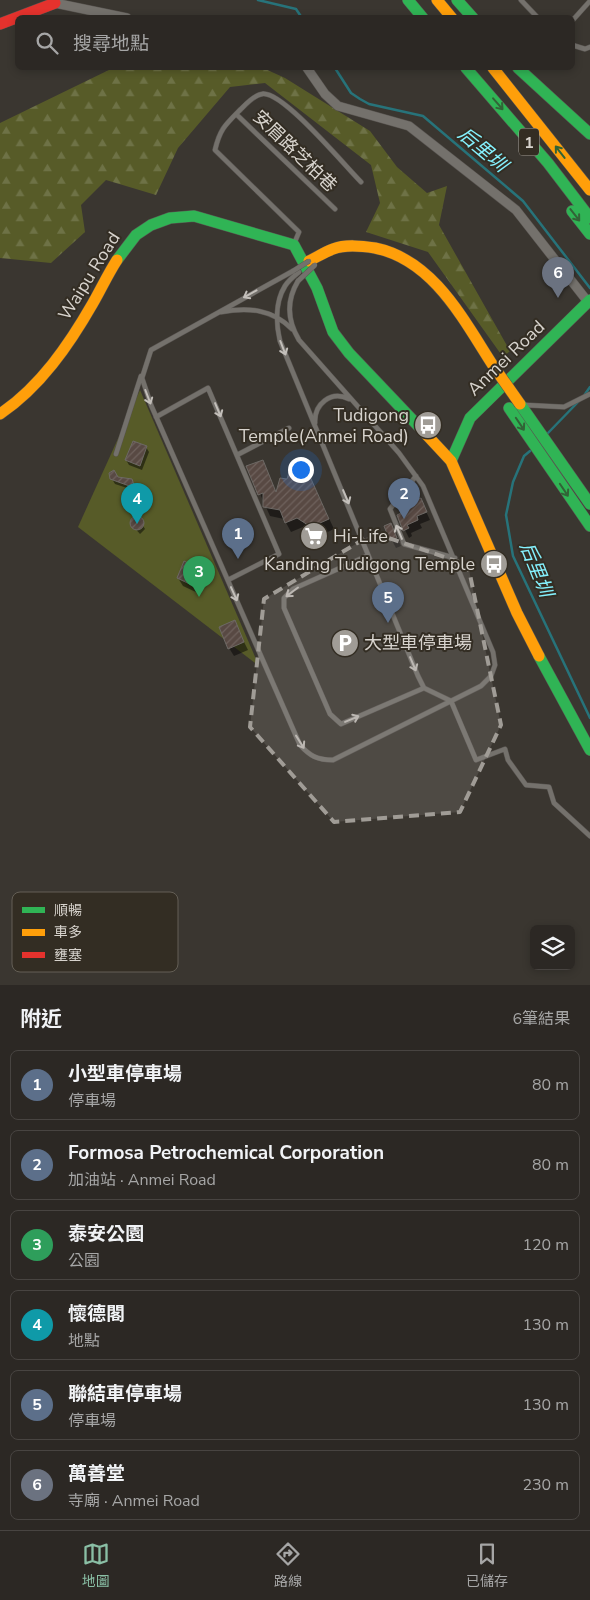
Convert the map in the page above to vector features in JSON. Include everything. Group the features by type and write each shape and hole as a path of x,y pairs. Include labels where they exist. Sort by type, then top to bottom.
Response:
{"main road":[{"path":"408,0 420,15"},
{"path":"437,0 450,15"},
{"path":"457,0 470,15"},
{"path":"21,15 54,1"},
{"path":"0,24 15,18"},
{"name":"1","path":"468,70 548,163 590,218"},
{"name":"1","path":"495,70 590,190"},
{"path":"520,70 590,134"},
{"path":"548,163 555,188 590,234"},
{"name":"Waipu Road","path":"0,414 10,409 54,361 84,319 124,246 149,224 177,216 194,216 294,245"},
{"path":"294,245 317,288 333,332 349,353 451,461 517,613 544,667 590,750"},
{"path":"312,263 337,254 356,251 396,260 417,274 491,370 515,406 531,440 590,526"},
{"name":"Anmei Road","path":"451,461 470,418 589,301"},
{"path":"515,406 540,430 590,504"}],"street":[{"path":"54,1 114,15"},
{"name":"Anmei Road","path":"308,70 325,94 338,106 409,126 516,210 589,301"}],"lane":[{"path":"521,0 535,15"},
{"path":"575,18 590,2"},
{"path":"575,46 585,49 590,47"},
{"name":"安眉路芝柏巷","path":"294,245 298,232 215,150 220,131 251,99 262,94 268,94 288,105 361,182"},
{"name":"安眉路芝柏巷","path":"236,114 335,209"},
{"path":"116,454 151,350 293,271 312,263"},
{"path":"312,263 284,286 276,316 280,341 349,505 367,556 424,688 451,701 476,760 505,749 508,760 526,785 550,787 554,803 588,834"},
{"path":"143,370 144,388 156,417 294,732 300,745 308,755 320,760 333,760 481,686 491,676 494,664 493,652 484,625 423,486 399,453 299,340 293,330 288,311 292,292 312,263"},
{"path":"218,313 235,310 256,310 276,316 293,330"},
{"path":"156,417 208,388 279,554 228,580"},
{"path":"515,406 564,407 590,394"},
{"path":"316,427 315,414 324,400 344,397 352,401"},
{"path":"237,455 288,428"},
{"path":"416,476 390,509 404,544 455,558"},
{"path":"367,556 293,589 284,598 284,608 330,714 341,724 424,688"}],"highlighted area":[{"path":"374,533 468,565 501,725 460,812 334,822 250,727 264,599"}],"green space":[{"path":"109,70 267,70 285,78 370,131 397,167 427,193 447,186 439,225 510,351 503,357 428,252 366,232 380,203 371,165 265,83 230,87 178,148 156,195 106,180 81,205 85,232 51,263 0,258 0,123"},
{"path":"140,390 259,666 78,527"}],"building":[{"path":"133,441 147,446 140,466 125,460"},
{"path":"263,460 276,492 280,478 287,479 291,466 296,468 303,461 329,519 311,527 297,518 285,523 280,510 263,507 263,493 258,495 246,466"},
{"path":"114,470 118,477 132,479 135,488 110,479 109,473"},
{"path":"421,498 427,512 417,516 418,520 407,525 409,528 403,531 397,515 401,513 400,510 411,505 410,502"},
{"path":"137,516 142,518 144,523 142,528 137,530 132,528 130,523 132,518"},
{"path":"391,523 397,538 390,541 384,526"},
{"path":"184,561 203,570 196,587 177,578"},
{"path":"235,620 244,642 228,649 219,627"}],"waterway":[{"name":"后里圳","path":"258,0 296,9 300,15"},
{"name":"后里圳","path":"336,70 351,93 369,104 423,116 523,201 590,288"},
{"name":"后里圳","path":"583,397 590,387"},
{"name":"后里圳","path":"548,433 579,401"},
{"name":"后里圳","path":"530,451 524,456 513,482 506,515 513,556 590,718"}],"traffic: fast":[{"path":"408,0 420,15"},
{"path":"457,0 470,15"},
{"path":"468,70 548,163 590,218"},
{"path":"520,70 590,134"},
{"path":"572,211 590,234"},
{"path":"117,260 136,235 151,225 170,218 194,216 294,245 317,288 333,332 349,353 424,432"},
{"path":"451,461 470,418 590,300"},
{"path":"520,404 590,504"},
{"path":"509,408 590,526"},
{"path":"539,656 590,750"}],"traffic: slow":[{"path":"437,0 450,15"},
{"path":"495,70 590,190"},
{"path":"309,261 333,249 343,246 354,246 375,248 396,255 414,265 431,279 459,312 494,367"},
{"path":"0,414 41,378 64,349 84,319 117,260"},
{"path":"494,367 520,404"},
{"path":"424,432 451,461 517,613 539,656"}],"traffic: jam":[{"path":"24,15 55,3 53,0"},
{"path":"0,24 15,18"}],"place":[{"name":"萬善堂","path":"558,298"},
{"name":"Tudigong Temple(Anmei Road)","path":"428,425"},
{"name":"Formosa Petrochemical Corporation","path":"404,519"},
{"name":"懷德閣","path":"137,524"},
{"name":"Hi-Life","path":"314,536"},
{"name":"小型車停車場","path":"238,559"},
{"name":"Kanding Tudigong Temple","path":"494,564"},
{"name":"泰安公園","path":"199,597"},
{"name":"聯結車停車場","path":"388,623"},
{"name":"大型車停車場","path":"345,643"}]}
